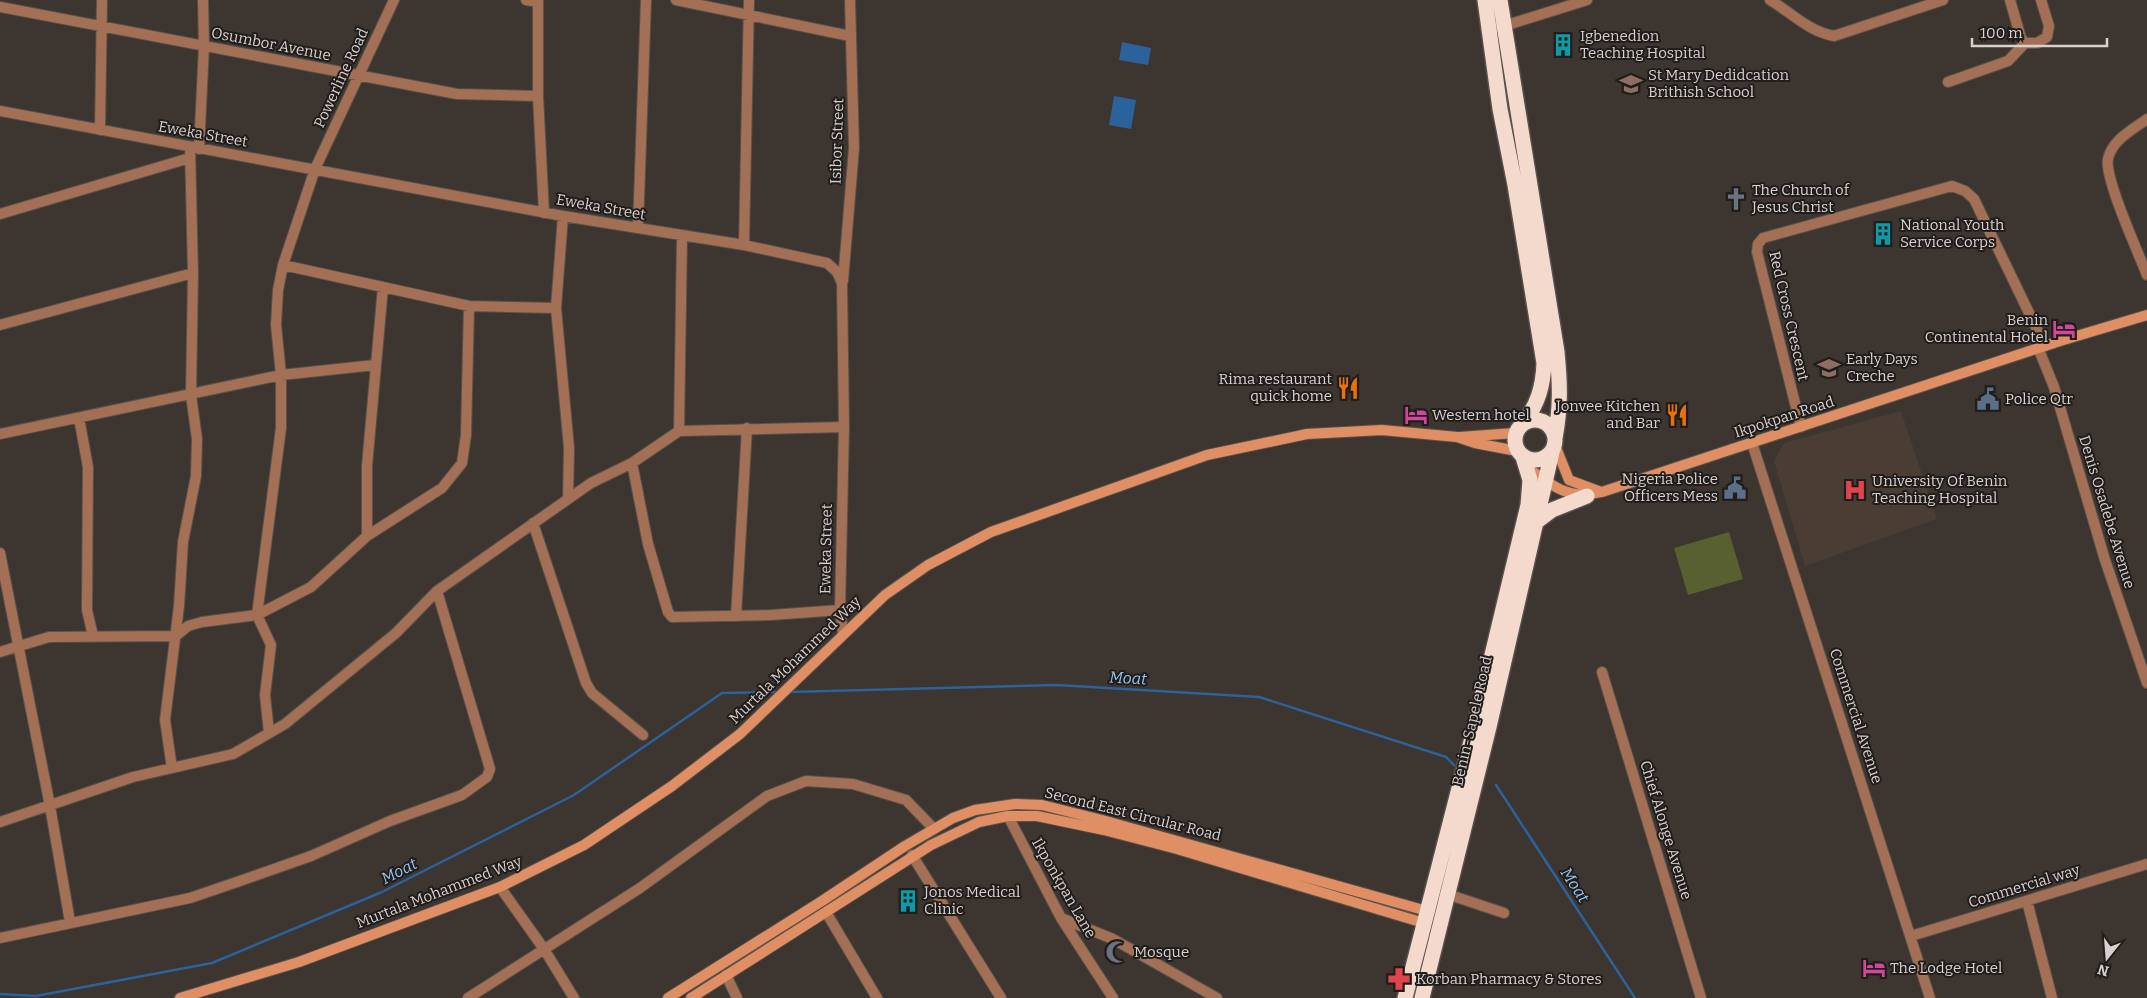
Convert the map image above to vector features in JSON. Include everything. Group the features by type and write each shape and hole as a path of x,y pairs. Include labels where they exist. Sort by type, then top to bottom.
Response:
{"highway":[{"path":"1485,0 1497,27"},
{"path":"1500,0 1497,27 1500,108 1544,363 1540,397 1519,428 1522,458 1535,461 1547,457 1554,445 1549,426 1543,422 1530,420 1519,428"},
{"name":"Benin-Sapele Road","path":"1422,998 1489,727 1546,482 1560,410 1561,390 1557,352 1497,27"},
{"name":"Benin-Sapele Road","path":"1405,998 1474,730 1528,505 1530,480 1522,458"},
{"path":"1536,522 1552,510 1587,496"}],"street":[{"path":"100,130 102,0"},
{"path":"172,768 165,720 176,636 183,542 196,476 197,439 190,396 193,273 190,158 194,148 204,46 203,0"},
{"name":"Powerline Road","path":"257,615 281,428 282,375 277,336 276,305 283,265 315,169 394,0"},
{"path":"526,0 538,1 538,96 544,213"},
{"path":"638,228 646,0"},
{"path":"676,0 748,17 850,36"},
{"path":"744,245 749,0"},
{"name":"Isibor Street","path":"842,282 854,148 850,0"},
{"path":"1497,27 1586,0"},
{"path":"1770,0 1805,25 1823,34 1834,36 1942,0"},
{"path":"2010,0 2024,40"},
{"path":"2024,40 2038,43 2047,37 2049,26 2041,0"},
{"name":"Osumbor Avenue","path":"0,7 250,53 457,94 538,96"},
{"path":"1948,82 2008,61 2024,40"},
{"name":"Eweka Street","path":"0,111 544,213 682,237 744,245 827,263 837,272 842,282 844,427 840,610 843,633"},
{"path":"2147,119 2118,140 2108,160 2113,188 2147,275"},
{"path":"0,214 190,158"},
{"name":"Red Cross Crescent","path":"1801,428 1757,252 1758,244 1763,238 1952,186 1965,191 1974,199 2042,348"},
{"path":"563,216 556,308 569,448 568,499"},
{"path":"679,431 682,237"},
{"path":"283,265 469,306 556,308"},
{"path":"0,325 193,273"},
{"path":"367,536 367,466 383,287"},
{"path":"0,652 49,637 176,636 188,626 202,622 257,615 311,587 367,536 442,488 462,463 466,435 469,306"},
{"name":"Ikpokpan Road","path":"1522,458 1546,482 1567,493 1587,496 2147,315"},
{"name":"Denis Osadebe Avenue","path":"2042,348 2105,560 2147,683"},
{"path":"0,434 190,396 282,375 376,365"},
{"path":"79,418 88,467 87,610 93,636"},
{"path":"0,822 133,777 233,754 269,734 285,724 396,633 437,591 591,483 632,463 679,431 844,427"},
{"path":"736,616 747,428"},
{"path":"1457,437 1519,428"},
{"name":"Murtala Mohammed Way","path":"180,998 299,962 500,887 584,844 672,786 740,734 843,633 885,595 928,565 991,532 1207,454 1307,434 1382,430 1457,437"},
{"path":"1457,437 1522,458"},
{"name":"Commercial Avenue","path":"1752,443 1930,998"},
{"path":"1554,445 1569,480 1602,492"},
{"path":"632,463 648,544 670,615 681,618 840,610"},
{"path":"533,523 586,683 592,693 643,735"},
{"path":"0,553 50,806 70,922"},
{"path":"0,938 190,898 311,856 390,821 462,795 487,777 490,769 437,591"},
{"path":"257,615 271,645 265,695 269,734"},
{"name":"Chief Alonge Avenue","path":"1602,672 1701,998"},
{"path":"468,998 640,888 768,796 806,781 853,784 906,800 934,829"},
{"name":"Second East Circular Road","path":"668,998 953,818 975,810 1015,804 1042,805 1179,840 1426,917"},
{"name":"Second East Circular Road","path":"691,998 912,856 950,834 979,822 1008,816 1037,816 1104,830 1426,917"},
{"name":"Ikponkpan Lane","path":"1008,816 1062,918 1113,998"},
{"path":"912,856 1001,998"},
{"name":"Commercial way","path":"1911,936 2147,864"},
{"path":"500,887 544,949 574,998"},
{"path":"1447,894 1504,913"},
{"path":"2027,901 2052,998"},
{"path":"826,912 877,998"},
{"path":"1062,918 1113,939 1217,998"},
{"path":"726,975 737,998"}],"shaded area":[{"name":"University Of Benin Teaching Hospital","path":"1901,411 1937,519 1805,566 1774,461 1784,443"}],"green space":[{"path":"1729,532 1743,579 1688,595 1674,548"}],"water":[{"path":"1122,42 1151,48 1148,65 1119,60"},
{"path":"1114,96 1136,100 1131,129 1109,125"}],"waterway":[{"name":"Moat","path":"789,692 1057,685 1259,697 1446,757 1454,765"},
{"name":"Moat","path":"0,994 36,996 212,963 382,892 574,795 722,693 775,692"},
{"name":"Moat","path":"1496,785 1635,998"}],"place":[{"name":"Igbenedion Teaching Hospital","path":"1563,45"},
{"name":"St Mary Dedidcation Brithish School","path":"1631,84"},
{"name":"The Church of Jesus Christ","path":"1736,199"},
{"name":"National Youth Service Corps","path":"1883,234"},
{"name":"Benin Continental Hotel","path":"2064,329"},
{"name":"Early Days Creche","path":"1829,368"},
{"name":"Rima restaurant quick home","path":"1348,388"},
{"name":"Police Qtr","path":"1988,399"},
{"name":"Western hotel","path":"1416,415"},
{"name":"Jonvee Kitchen and Bar","path":"1677,415"},
{"name":"Nigeria Police Officers Mess","path":"1735,488"},
{"name":"University Of Benin Teaching Hospital","path":"1855,490"},
{"name":"Jonos Medical Clinic","path":"908,901"},
{"name":"Mosque","path":"1117,952"},
{"name":"The Lodge Hotel","path":"1874,968"},
{"name":"Korban Pharmacy & Stores","path":"1399,979"}]}
